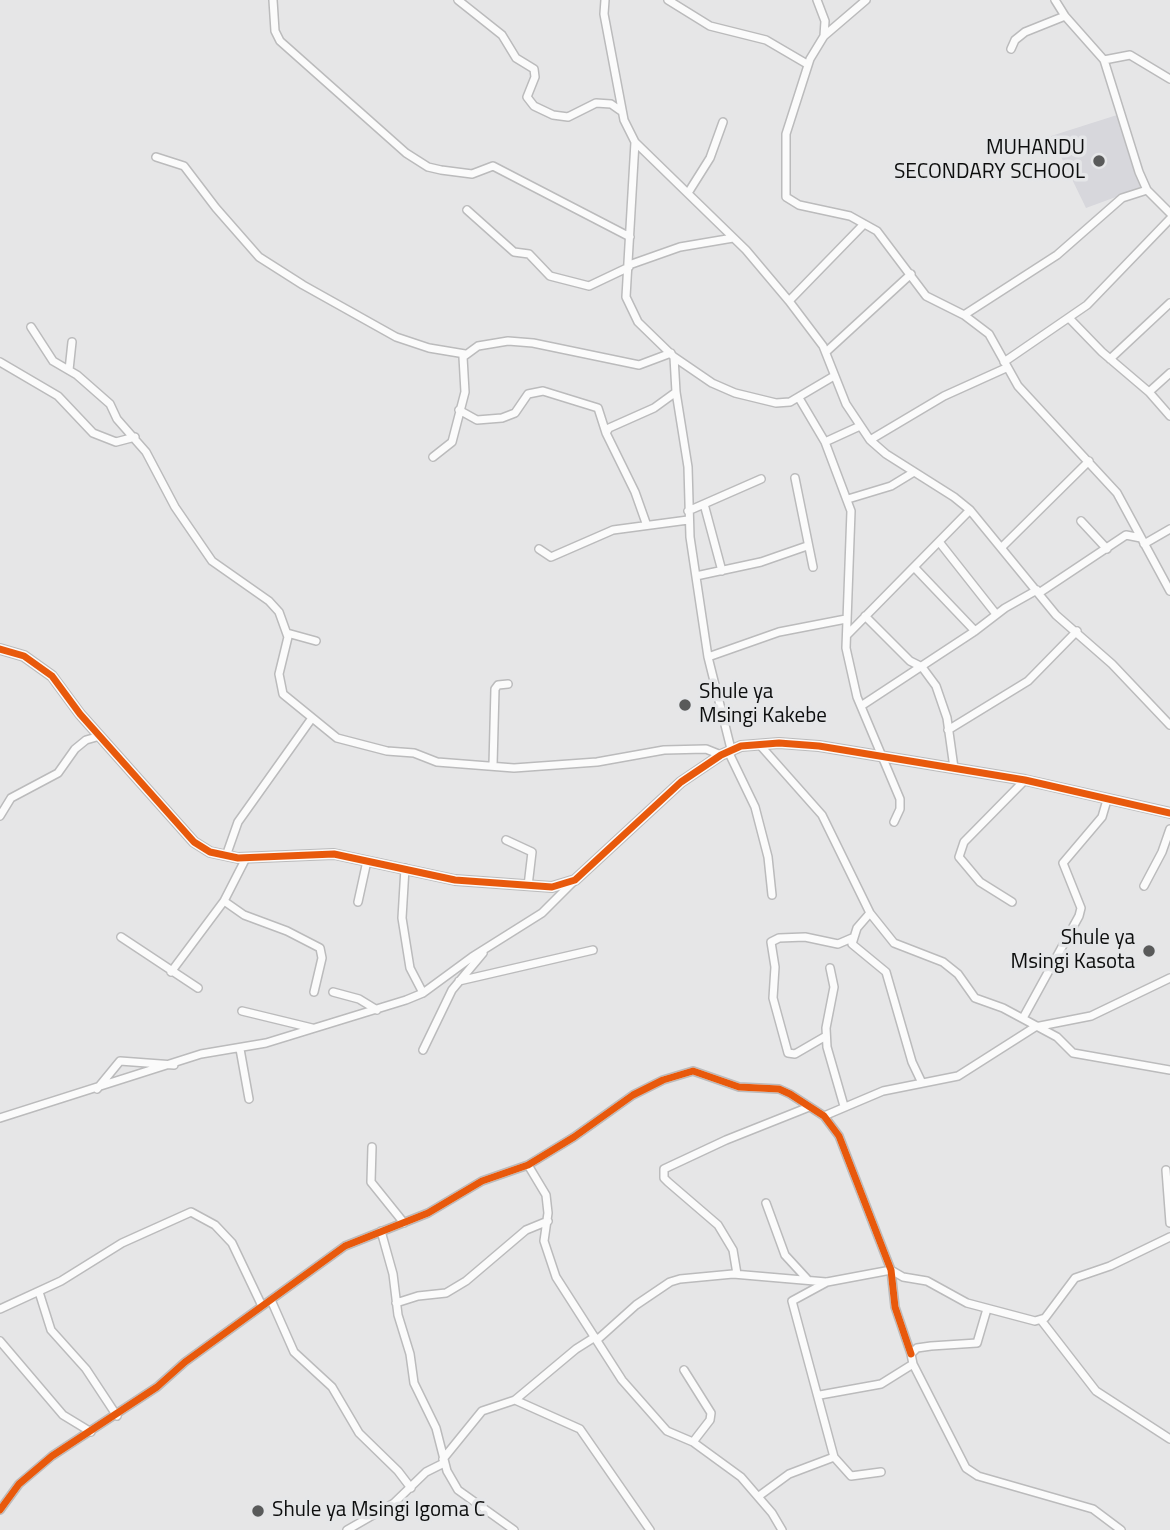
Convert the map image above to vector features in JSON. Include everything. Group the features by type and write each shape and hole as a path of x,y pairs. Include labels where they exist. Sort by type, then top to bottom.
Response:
{"street":[{"path":"273,0 275,31 279,41 406,153 428,167 441,170 472,174 493,166 630,237"},
{"path":"458,0 502,35 516,58 534,69 535,77 527,97 534,106 553,115 568,117 596,103 611,104 622,112"},
{"path":"605,0 604,14 622,112 635,142 733,238 789,300 826,352 846,404 870,439 886,454 970,510 1056,615 1077,631 1170,725"},
{"path":"668,0 709,26 766,40 807,64"},
{"path":"817,0 825,21 824,36"},
{"path":"866,0 824,36 807,64 786,134 786,197 790,202 850,216 864,224 888,242 926,296 964,315 989,334 1018,386 1117,493 1170,591"},
{"path":"1055,0 1065,16 1104,60 1124,130 1147,190 1170,213"},
{"path":"1011,49 1015,40 1025,32 1065,16"},
{"path":"1104,60 1130,55 1170,79"},
{"path":"688,193 710,158 723,122"},
{"path":"635,142 628,306 638,322 699,377 736,393 776,403 799,398 834,376"},
{"path":"156,158 184,166 259,257 396,337 429,348 465,354 486,342 508,341 639,365 672,355"},
{"path":"964,315 1057,254 1122,198 1147,190"},
{"path":"467,210 514,252 529,254 550,276 583,287 680,247 733,238"},
{"path":"870,439 944,396 1005,365 1104,289 1170,219"},
{"path":"789,300 864,224"},
{"path":"826,352 911,274"},
{"path":"1110,359 1170,303"},
{"path":"1069,318 1110,359 1149,392 1170,416"},
{"path":"31,327 53,362 69,370 107,400 117,419 135,437 199,545 221,569 275,607 287,633 279,674 281,686 290,702 343,740 395,752 414,753 437,762 514,768 567,765 664,750 706,749 727,752"},
{"path":"69,370 72,342"},
{"path":"433,457 452,443 465,392 465,354"},
{"path":"672,355 688,467 688,520 708,657 727,752 755,807 768,857 772,895"},
{"path":"0,362 58,396 93,433 116,442 135,437"},
{"path":"1149,392 1170,373"},
{"path":"459,410 477,420 511,416 528,394 543,391 598,408 606,433 635,492 646,523"},
{"path":"606,433 610,428 654,408 676,392"},
{"path":"799,398 825,442 848,499 851,522 846,619 848,655 861,706 900,799 900,810 894,822"},
{"path":"825,442 860,426"},
{"path":"1002,547 1089,461"},
{"path":"848,499 891,486 914,472"},
{"path":"795,478 813,568"},
{"path":"688,510 761,479"},
{"path":"704,504 722,570"},
{"path":"847,635 970,510"},
{"path":"539,549 551,557 597,536 646,523 688,520"},
{"path":"1081,521 1107,549"},
{"path":"861,706 875,694 922,667 975,631 996,614 1038,592 1126,535 1142,541 1170,529"},
{"path":"940,543 996,614"},
{"path":"696,576 775,558 807,546"},
{"path":"914,567 975,631"},
{"path":"865,615 910,661 922,667 940,697 954,768"},
{"path":"708,657 779,632 846,619"},
{"path":"948,730 1028,681 1077,631"},
{"path":"287,633 316,641"},
{"path":"0,649 24,656 44,669 100,736 138,776 182,831 210,852 246,859 325,853 405,867 455,880 528,886 552,887 575,880"},
{"path":"493,765 495,688 508,684"},
{"path":"226,856 238,822 312,718"},
{"path":"0,816 11,798 58,773 80,745 100,736"},
{"path":"759,744 822,816 870,913 894,943 943,962 958,974 975,998 1023,1018 1061,1039 1073,1053 1170,1070"},
{"path":"0,1118 207,1053 240,1049 377,1010 423,992 542,913 681,782 727,752 759,744 819,746 1025,779 1170,813"},
{"path":"1012,902 980,882 959,857 964,842 1025,779"},
{"path":"1023,1018 1079,916 1080,908 1063,863 1101,817 1107,800"},
{"path":"1144,886 1162,852 1170,828"},
{"path":"506,841 532,852 528,886"},
{"path":"171,972 224,901 246,859"},
{"path":"358,902 367,861"},
{"path":"405,867 402,918 410,968 423,992"},
{"path":"224,901 244,915 298,935 320,948 322,958 314,992"},
{"path":"826,1036 795,1054 788,1053 773,998 775,967 771,942 779,938 805,937 838,944 852,938 870,913"},
{"path":"121,937 198,988"},
{"path":"852,938 856,950 877,962 886,972 912,1062 922,1083"},
{"path":"423,1050 459,981 487,947"},
{"path":"459,981 593,950"},
{"path":"830,968 834,988 826,1036 828,1058 844,1106"},
{"path":"824,1116 883,1091 958,1076 1035,1027 1102,1012 1170,978"},
{"path":"333,992 359,999 377,1010"},
{"path":"242,1011 312,1028"},
{"path":"240,1049 248,1099"},
{"path":"97,1089 120,1060 138,1059 175,1065"},
{"path":"0,1510 28,1476 52,1456 117,1416 345,1246 428,1213 482,1181 528,1164 566,1142 633,1095 682,1073 702,1072 739,1087 779,1089 824,1116 839,1136 891,1270 895,1307 913,1364 969,1471 1093,1509 1121,1530"},
{"path":"737,1274 733,1250 719,1225 664,1178 664,1169 726,1140 809,1107"},
{"path":"372,1147 371,1182 404,1223"},
{"path":"528,1164 546,1195 548,1221 544,1241 549,1259 567,1297 622,1380 659,1422 676,1435 693,1441 741,1477 759,1496 782,1530"},
{"path":"1166,1170 1170,1223"},
{"path":"766,1203 785,1255 809,1280"},
{"path":"0,1309 39,1292 122,1242 191,1212 215,1225 232,1243 262,1306"},
{"path":"396,1303 418,1296 446,1293 466,1281 526,1230 548,1221"},
{"path":"381,1231 393,1275 396,1303 410,1354 414,1382 436,1428 444,1461 458,1490 514,1530"},
{"path":"1041,1320 1075,1278 1110,1266 1170,1237"},
{"path":"347,1530 394,1503 426,1472 444,1461 482,1411 515,1400 576,1349 596,1338 670,1282 705,1275 737,1274 827,1282 891,1270 903,1277 926,1281 958,1300 1041,1320 1096,1391 1170,1439"},
{"path":"827,1282 792,1301 820,1395 834,1457 851,1476 881,1472"},
{"path":"39,1292 51,1330 86,1369 117,1416"},
{"path":"271,1300 299,1358 332,1387 359,1433 398,1471 411,1488"},
{"path":"911,1354 924,1347 976,1343 987,1309"},
{"path":"0,1341 69,1420 91,1432"},
{"path":"820,1395 881,1384 913,1364"},
{"path":"684,1370 711,1413 710,1420 693,1441"},
{"path":"515,1400 580,1429 650,1530"},
{"path":"759,1496 789,1474 834,1457"}],"shaded area":[{"name":"MUHANDU SECONDARY SCHOOL","path":"1117,115 1143,187 1086,208 1051,136"}],"cycle path":[{"path":"0,649 24,656 52,676 80,714 194,842 210,852 238,858 334,854 455,880 552,887 575,880 681,782 721,755 741,746 779,743 819,746 1025,780 1170,813"},
{"path":"0,1510 19,1484 52,1456 157,1387 185,1362 345,1246 428,1213 482,1181 528,1165 574,1137 633,1095 663,1080 693,1071 739,1087 779,1089 824,1116 839,1136 891,1270 895,1307 911,1354"}],"place":[{"name":"MUHANDU SECONDARY SCHOOL","path":"1099,161"},
{"name":"Shule ya Msingi Kakebe","path":"685,705"},
{"name":"Shule ya Msingi Kasota","path":"1149,951"},
{"name":"Shule ya Msingi Igoma C","path":"258,1511"}]}
